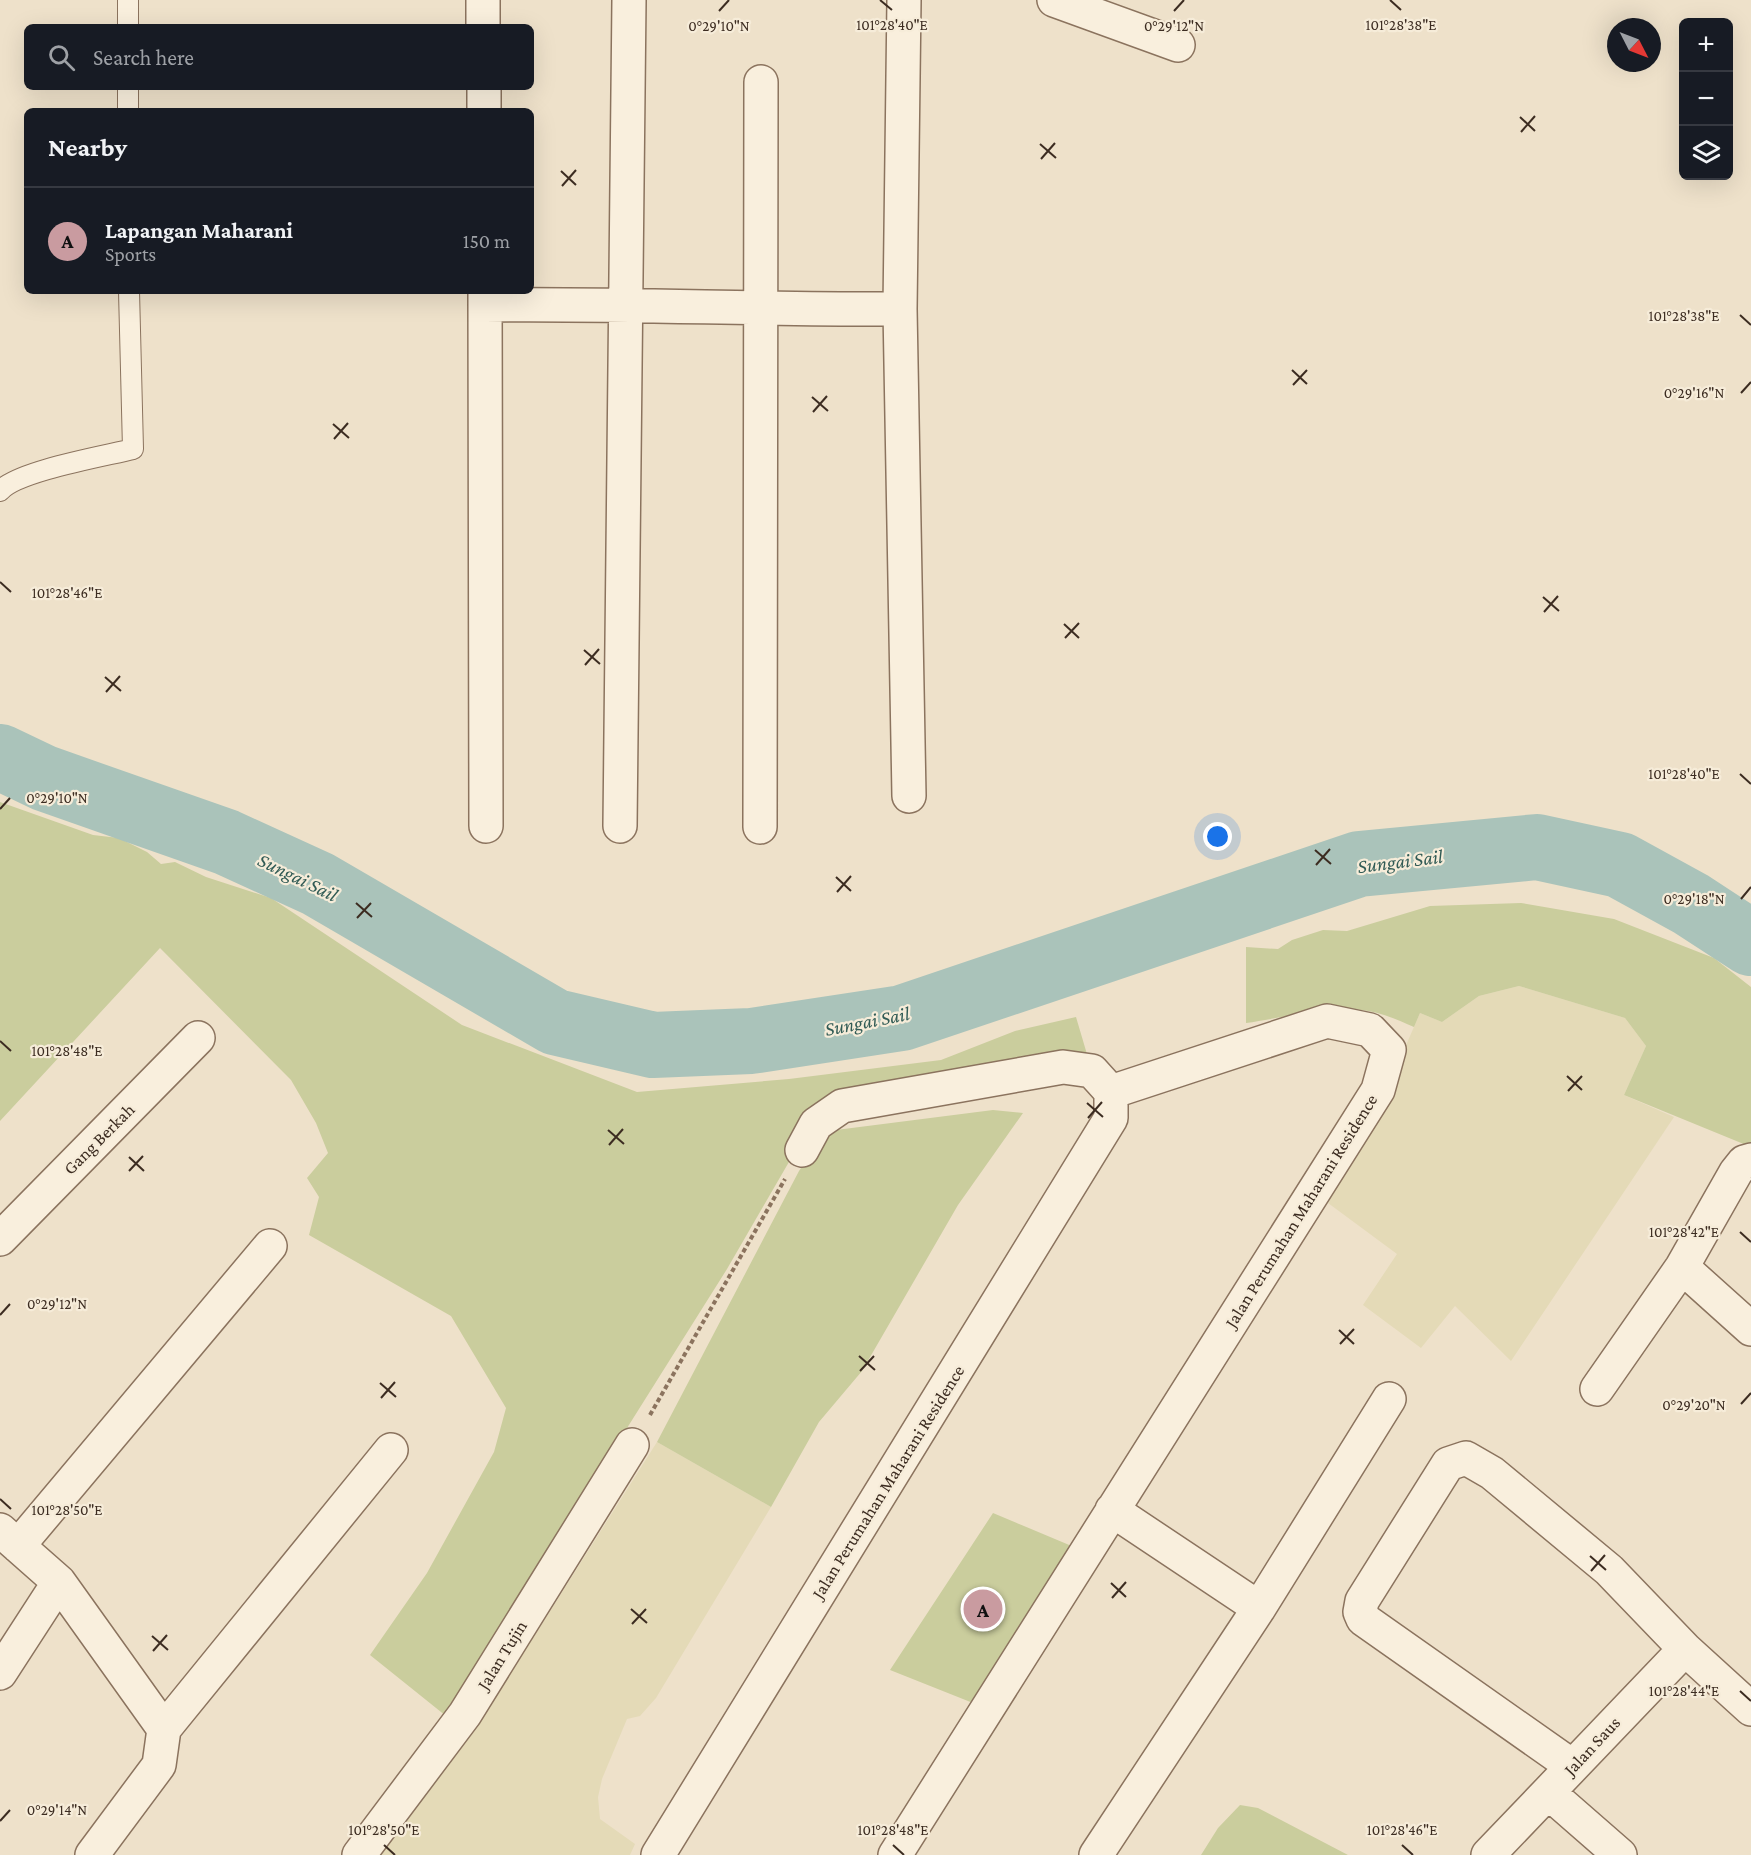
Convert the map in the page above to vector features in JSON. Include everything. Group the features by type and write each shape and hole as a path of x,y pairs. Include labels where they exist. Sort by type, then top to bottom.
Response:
{"street":[{"path":"483,0 483,24"},
{"path":"620,826 623,303 629,0"},
{"path":"904,0 900,309 909,796"},
{"path":"1054,0 1178,45"},
{"path":"760,827 761,82"},
{"path":"484,90 484,108"},
{"path":"486,826 485,298 761,310 900,309"},
{"name":"Jalan Perumahan Maharani Residence","path":"658,1855 1111,1118 1111,1092 1327,1021 1370,1030 1389,1050 1378,1090 895,1855"},
{"name":"Gang Berkah","path":"0,1239 198,1038"},
{"path":"802,1150 816,1124 842,1106 1063,1067 1092,1071 1111,1092"},
{"path":"1597,1389 1682,1267 1728,1185 1744,1162 1751,1160"},
{"path":"164,1729 59,1582 9,1538 270,1246"},
{"path":"1682,1267 1751,1329"},
{"path":"1096,1855 1259,1608 1389,1400"},
{"name":"Jalan Tujin","path":"358,1855 465,1714 632,1445"},
{"path":"92,1855 159,1765 164,1729 391,1450"},
{"path":"1572,1766 1363,1620 1360,1612 1362,1601 1448,1464 1466,1458 1492,1473 1609,1570 1684,1649 1751,1709"},
{"path":"1112,1510 1259,1608"},
{"path":"0,1673 59,1582"},
{"name":"Jalan Saus","path":"1488,1855 1684,1649"},
{"path":"1549,1793 1620,1855"}],"lane":[{"path":"128,0 128,24"},
{"path":"128,90 128,108"},
{"path":"0,491 18,481 56,467 134,449 129,294"}],"path":[{"path":"632,1445 802,1150"}],"shaded area":[{"path":"1519,986 1625,1018 1646,1046 1624,1095 1674,1117 1511,1361 1455,1306 1421,1348 1363,1305 1397,1254 1328,1203 1384,1096 1420,1013 1442,1022 1479,996"},
{"path":"657,1442 771,1507 656,1698 640,1716 627,1719 602,1779 598,1797 600,1819 635,1844 630,1855 380,1855 473,1733"}],"green space":[{"path":"0,802 93,835 119,838 147,852 161,864 175,862 206,877 271,898 462,1025 637,1092 789,1079 941,1060 1015,1031 1076,1017 1089,1061 1000,1068 804,1136 727,1269 446,1716 370,1655 427,1573 494,1452 506,1408 451,1316 309,1235 319,1197 307,1178 328,1153 316,1123 291,1080 160,948 0,1121"},
{"path":"1521,903 1614,919 1714,958 1751,987 1751,1147 1624,1095 1646,1046 1625,1018 1519,986 1479,996 1442,1022 1420,1013 1414,1027 1375,1013 1348,1009 1319,1011 1246,1023 1246,947 1278,949 1292,940 1323,930 1347,931 1430,906"},
{"path":"993,1110 1023,1113 958,1205 862,1371 819,1422 771,1507 657,1442 799,1171 820,1140 836,1130"},
{"path":"993,1513 1074,1547 978,1705 890,1670"},
{"path":"1240,1805 1258,1808 1348,1855 1201,1855 1218,1828"}],"waterway":[{"name":"Sungai Sail","path":"0,757 44,778 226,842 318,884 555,1022 653,1045 751,1041 902,1018 1359,864 1537,847 1620,865 1691,904 1751,943"}],"place":[{"name":"Lapangan Maharani","path":"983,1609"}]}
